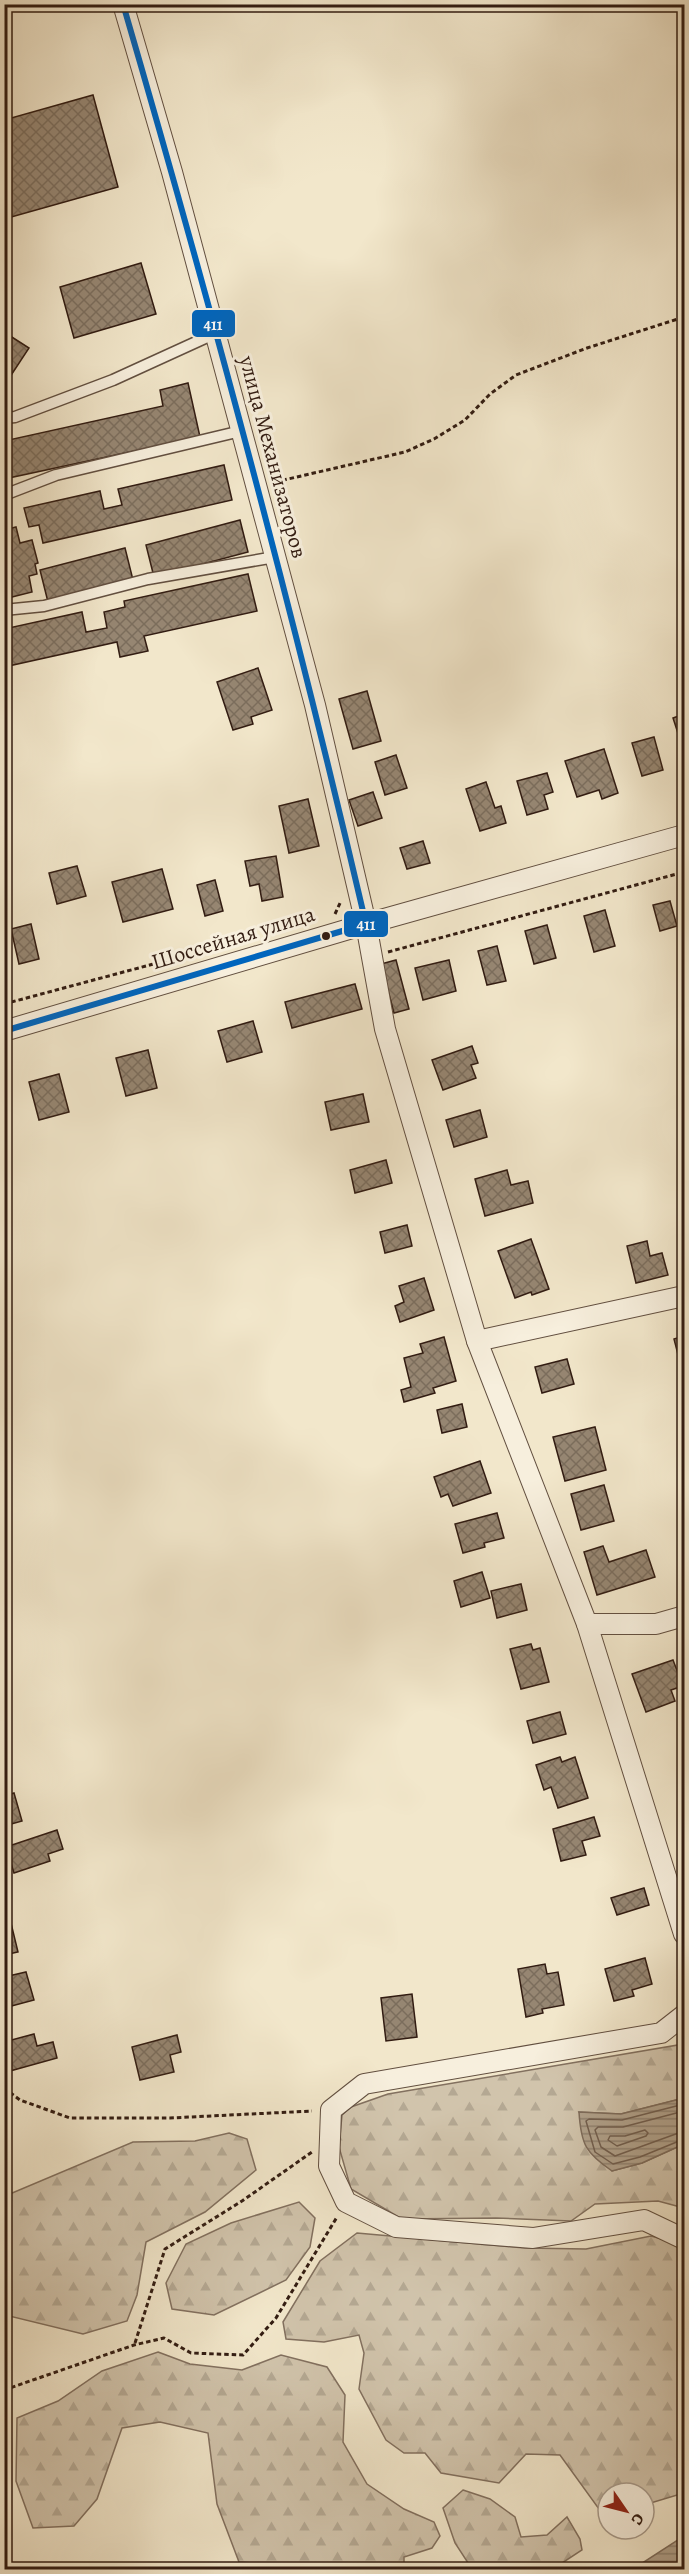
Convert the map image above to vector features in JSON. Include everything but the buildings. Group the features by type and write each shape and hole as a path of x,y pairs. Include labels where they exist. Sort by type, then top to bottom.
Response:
{"street":[{"name":"улица Механизаторов","path":"123,4 216,333 315,705 366,924 385,1029 477,1341 588,1624 676,1877 684,1934"},
{"name":"Шоссейная улица","path":"4,1031 366,924 684,835"},
{"path":"477,1341 684,1296"},
{"path":"588,1624 656,1624 684,1616"},
{"path":"684,2015 661,2033 364,2084 331,2110 329,2166 346,2202 396,2227 533,2238 644,2220 684,2239"}],"lane":[{"path":"4,418 15,417 113,380 216,333"},
{"path":"4,495 56,475 241,431"},
{"path":"4,610 44,606 148,579 275,556"}],"path":[{"path":"256,486 405,452 434,440 465,420 490,394 516,375 587,348 684,317"},
{"path":"372,957 684,872"},
{"path":"326,916 336,913 344,895"},
{"path":"4,1004 205,950"},
{"path":"4,2088 20,2100 70,2118 170,2118 331,2110"},
{"path":"134,2344 165,2249 242,2201 330,2138"},
{"path":"4,2390 134,2344 164,2338 192,2353 243,2355 276,2318 346,2202"}],"green space":[{"path":"684,2044 684,2098 621,2114 579,2112 612,2171 642,2163 684,2144 684,2208 658,2201 595,2204 571,2221 496,2218 402,2219 351,2189 339,2147 342,2115 351,2107 388,2094"},
{"path":"229,2133 247,2139 256,2170 205,2212 146,2242 137,2295 127,2321 83,2334 5,2315 5,2196 133,2142 195,2141"},
{"path":"299,2202 315,2218 310,2247 286,2280 214,2315 172,2309 166,2283 186,2244 231,2223"},
{"path":"357,2233 525,2248 586,2249 651,2236 684,2245 684,2493 656,2501 656,2481 596,2481 596,2505 560,2455 526,2454 499,2483 441,2473 425,2453 404,2453 386,2440 359,2389 364,2353 359,2335 324,2342 286,2339 283,2322 320,2261"},
{"path":"158,2352 190,2364 242,2370 281,2355 327,2367 345,2395 343,2442 367,2484 404,2509 434,2522 440,2536 432,2548 404,2557 404,2569 293,2570 289,2566 239,2562 217,2504 208,2433 160,2422 122,2428 97,2499 74,2526 33,2528 16,2481 17,2418 58,2401 102,2371"},
{"path":"463,2490 490,2499 515,2517 521,2537 547,2535 567,2517 580,2539 582,2550 553,2569 472,2569 455,2543 443,2508"}],"water":[{"path":"684,2098 684,2144 642,2163 612,2171 596,2159 586,2147 581,2133 579,2112 621,2114"},
{"path":"684,2536 684,2569 633,2569"}],"transit line":[{"name":"411","path":"4,1031 366,924 339,808 251,462 123,4"}]}
